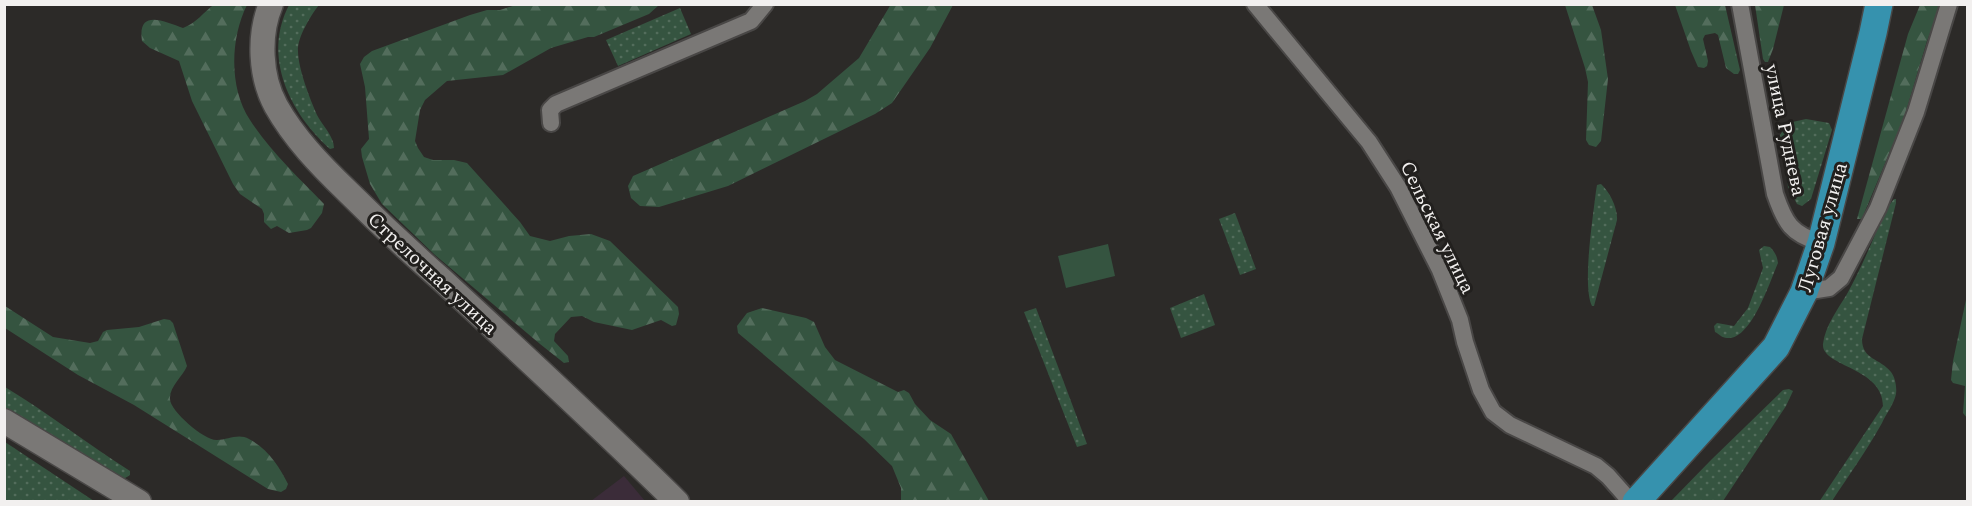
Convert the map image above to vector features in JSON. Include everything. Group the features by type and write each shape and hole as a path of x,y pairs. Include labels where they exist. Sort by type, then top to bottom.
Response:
{"main road":[{"name":"Стрелочная улица","path":"271,4 264,29 263,51 269,87 275,105 314,158 384,228 550,380 677,501"},
{"name":"Луговая улица","path":"1634,501 1776,346 1804,292 1821,243 1879,4"},
{"path":"4,421 139,501"}],"street":[{"path":"550,123 550,110 556,104 751,21 765,4"},
{"name":"Сельская улица","path":"1255,4 1369,142 1398,187 1440,270 1460,320 1481,390 1493,412 1510,424 1596,466 1634,501"},
{"name":"улица Руднева","path":"1740,4 1775,194 1780,209 1794,231 1804,238 1821,243"},
{"path":"1804,292 1829,288 1841,278 1878,208 1916,112 1949,4"}],"shaded area":[{"path":"624,476 645,501 591,501"}],"green space":[{"path":"215,4 247,5 241,18 235,48 235,79 238,93 250,120 266,143 324,204 322,213 307,230 289,233 277,226 271,229 264,222 262,209 240,194 233,184 192,101 179,61 150,48 142,41 144,24 148,21 161,21 183,28"},
{"path":"519,4 659,5 649,14 594,37 551,48 503,75 447,81 425,100 420,110 415,141 424,157 467,163 530,236 550,241 591,234 610,241 678,307 676,325 672,326 661,320 632,330 594,322 582,316 571,317 555,334 554,341 568,356 569,362 564,363 435,255 382,204 370,184 362,157 361,149 369,139 365,87 360,64 364,57 372,51 470,15"},
{"path":"891,4 953,5 930,48 892,103 875,114 728,186 659,207 640,206 631,198 628,186 633,176 817,94 859,58"},
{"path":"289,5 319,5 302,33 298,46 299,58 311,101 332,139 334,148 330,149 303,119 284,83 278,44 281,25"},
{"path":"1565,5 1592,5 1601,30 1608,79 1601,141 1596,147 1589,145 1586,140 1588,82"},
{"path":"1675,5 1725,5 1740,70 1738,74 1726,68 1718,35 1715,33 1705,35 1703,39 1708,61 1704,68 1698,67"},
{"path":"1755,5 1784,5 1768,62 1763,59"},
{"path":"1920,5 1941,5 1927,41 1904,118 1863,216 1857,219 1908,34"},
{"path":"680,8 691,34 618,66 606,40"},
{"path":"1806,119 1829,123 1832,130 1811,199 1802,206 1797,204 1788,187 1780,135 1788,123"},
{"path":"1601,184 1612,200 1617,220 1594,306 1592,306 1588,283 1589,251 1597,185"},
{"path":"1894,199 1896,203 1862,339 1868,355 1887,367 1892,374 1896,394 1876,433 1832,501 1819,502 1883,406 1880,393 1873,383 1832,358 1825,352 1823,344 1829,324 1858,273 1886,209"},
{"path":"1235,213 1256,269 1240,275 1219,219"},
{"path":"1108,244 1115,276 1066,288 1058,256"},
{"path":"1764,246 1770,247 1778,263 1765,295 1744,330 1736,336 1724,337 1715,332 1714,326 1717,323 1734,326 1748,308 1763,268 1759,250"},
{"path":"1204,294 1215,325 1181,338 1170,308"},
{"path":"1967,295 1967,418 1963,413 1965,386 1953,383 1951,380"},
{"path":"5,306 53,337 90,343 98,341 103,332 107,330 139,327 164,319 170,320 187,366 170,395 176,411 197,431 212,439 245,437 256,443 277,464 288,484 286,489 281,492 268,489 134,405 78,375 5,328"},
{"path":"762,308 814,322 825,347 835,360 898,392 904,390 909,393 915,404 930,420 951,434 989,501 901,501 901,488 892,466 864,439 738,333 737,326 747,313"},
{"path":"1036,308 1087,444 1077,447 1024,312"},
{"path":"5,387 130,471 130,475 122,480 5,412"},
{"path":"1783,390 1793,391 1786,406 1723,501 1671,501"},
{"path":"5,442 94,501 5,501"}]}
